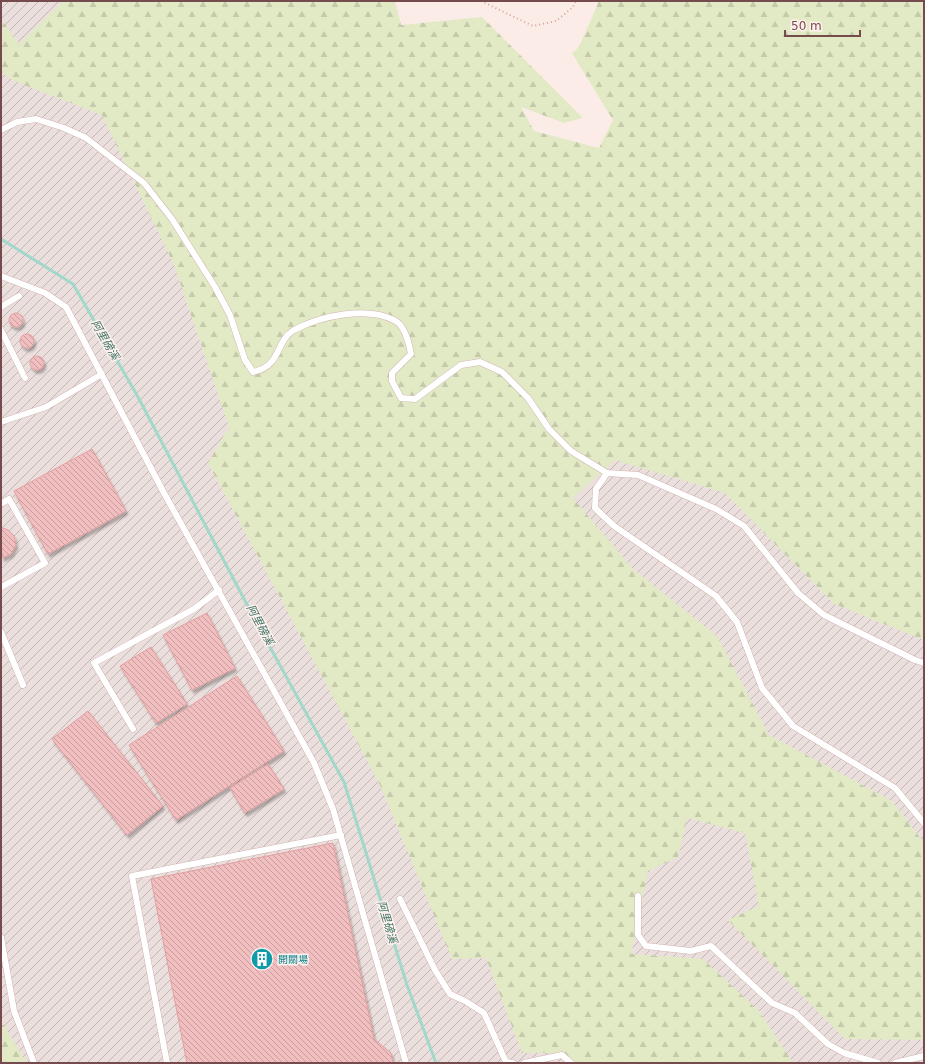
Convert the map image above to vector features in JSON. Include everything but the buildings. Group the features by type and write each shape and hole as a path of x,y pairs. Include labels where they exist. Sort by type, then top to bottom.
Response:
{"lane":[{"path":"1,130 17,122 36,118 64,128 86,138 144,183 172,219 215,287 230,315 245,360 253,372 262,370 274,360 281,346 292,331 325,318 360,312 395,320 408,337 411,354 392,372 392,381 401,398 415,399 461,365 480,362 502,372 528,398 549,429 571,451 607,473 638,475 716,509 744,526 798,593 824,615 924,663"},
{"path":"1,276 45,293 66,307 164,494 219,590 314,763 333,809 341,835 406,1063"},
{"path":"1,307 19,296"},
{"path":"1,330 25,378"},
{"path":"1,422 46,407 102,374"},
{"path":"607,473 596,489 595,508 614,526 716,596 737,622 762,688 793,726 895,788 924,823"},
{"path":"1,504 9,499 44,563 1,587"},
{"path":"133,729 94,663 194,609 219,590"},
{"path":"1,632 23,685"},
{"path":"167,1063 132,876 341,835"},
{"path":"638,896 638,935 646,946 691,951 711,946 772,1002 795,1013 828,1044 844,1053 878,1063"},
{"path":"400,899 435,970 450,994 465,1001 484,1013 506,1062 513,1063"},
{"path":"1,937 14,1011 34,1063"},
{"path":"524,1063 562,1055 571,1063"},
{"path":"895,1063 924,1056"}],"path":[{"path":"481,1 533,26 556,21 573,7 576,1"}],"shaded area":[{"path":"1,1 121,1 924,498 924,1063 1,1063"}],"green space":[{"path":"63,1 395,1 401,25 482,17 583,118 564,123 521,107 534,131 599,148 613,120 572,53 579,47 599,1 924,1 924,640 834,604 725,493 615,460 573,498 633,569 717,636 769,735 892,801 924,843 924,1040 845,1039 728,920 759,906 745,833 687,818 678,857 648,871 631,954 703,959 759,1011 793,1063 574,1063 565,1053 522,1053 486,958 452,959 380,785 208,463 229,427 174,265 102,115 14,81 1,72 1,19 19,44"},
{"path":"1,1021 27,1063 1,1063"}],"waterway":[{"name":"阿里磅溪","path":"1,239 73,284 138,397 254,618 344,782 407,985 436,1063"}],"place":[{"name":"開關場","path":"262,959"}]}
